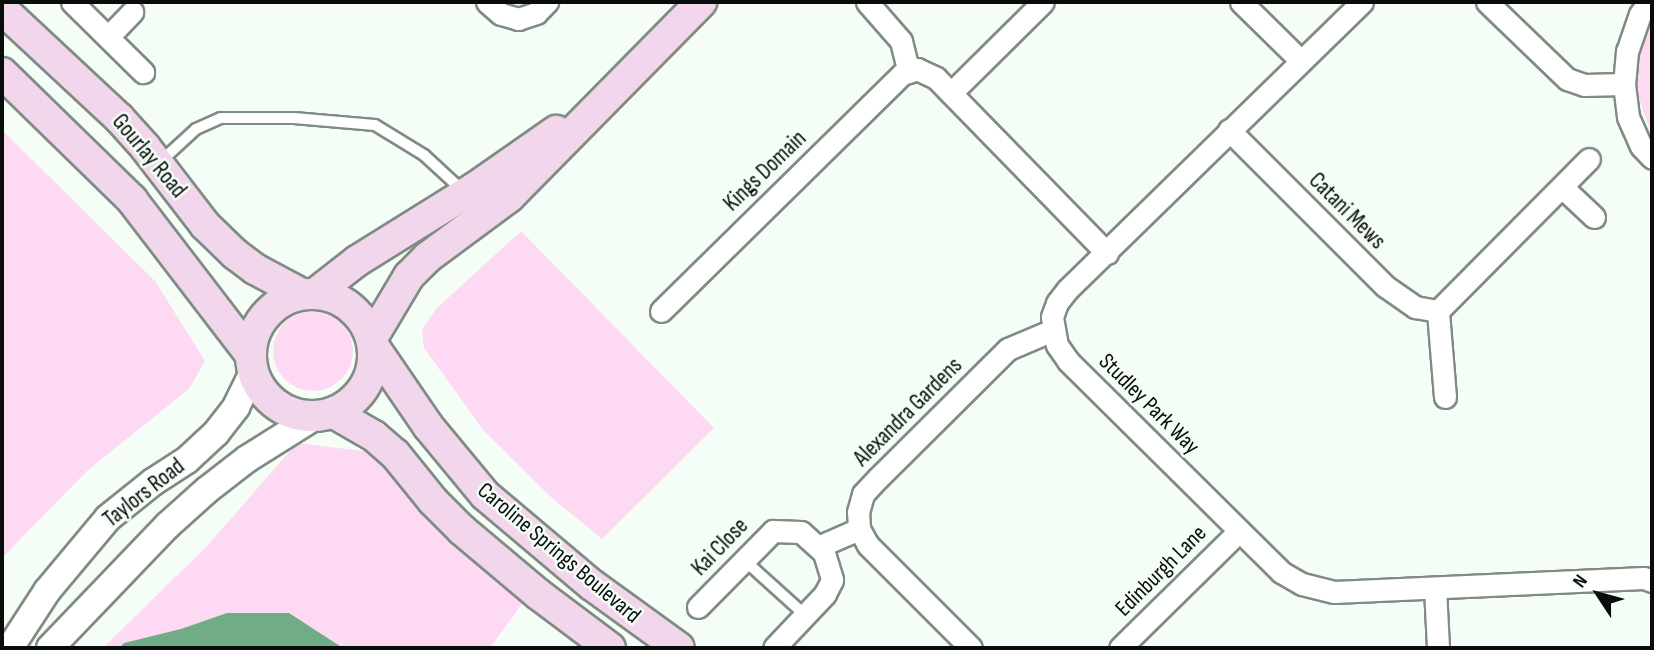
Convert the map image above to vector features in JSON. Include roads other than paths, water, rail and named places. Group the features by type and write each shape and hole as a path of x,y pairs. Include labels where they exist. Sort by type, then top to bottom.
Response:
{"main road":[{"path":"373,343 409,276 428,257 509,197 701,2"},
{"name":"Gourlay Road","path":"2,9 119,118 205,225 235,254 255,270 309,294"},
{"name":"Gourlay Road","path":"2,73 132,200 251,363"},
{"path":"309,294 338,299 357,312 373,343 373,368 365,387 351,403 324,415 293,414 275,405 261,391 251,363 253,337 271,309 309,294 521,158 619,83"},
{"name":"Caroline Springs Boulevard","path":"373,343 428,426 485,495 592,585 679,648"},
{"name":"Caroline Springs Boulevard","path":"324,415 373,436 395,453 433,501 462,530 538,594 610,648"}],"street":[{"path":"72,2 143,72"},
{"path":"487,2 501,14 518,19 536,13 547,2"},
{"path":"867,2 901,41 909,72 916,69 936,78 1107,253"},
{"path":"951,93 1043,2"},
{"path":"1241,2 1301,61"},
{"path":"1053,330 1052,317 1057,303 1229,130 1362,2"},
{"path":"1487,2 1567,79 1584,85 1624,84"},
{"path":"1649,2 1640,14 1628,51 1624,84 1628,117 1640,146 1652,158"},
{"path":"108,37 132,12"},
{"name":"Kings Domain","path":"660,311 902,74 909,72"},
{"name":"Catani Mews","path":"1229,130 1385,286 1415,307 1438,311"},
{"path":"1445,397 1438,311 1589,159"},
{"path":"1562,187 1594,217"},
{"name":"Alexandra Gardens","path":"859,529 858,512 863,494 880,476 1008,349 1053,330"},
{"name":"Studley Park Way","path":"1053,330 1057,345 1068,361 1281,572 1302,584 1334,592 1650,578"},
{"name":"Taylors Road","path":"10,648 47,591 108,518 153,482 187,460 216,433 236,407 251,363"},
{"name":"Taylors Road","path":"50,648 141,552 207,489 247,459 324,415"},
{"path":"774,648 825,594 832,580 820,546 859,529 868,545 971,648"},
{"name":"Kai Close","path":"698,607 773,530 802,532 820,546"},
{"name":"Edinburgh Lane","path":"1120,648 1239,531"},
{"path":"1435,588 1438,648"}],"lane":[{"path":"158,164 196,129 221,118 293,118 374,125 424,155 465,194"},
{"path":"743,559 805,615"}]}
